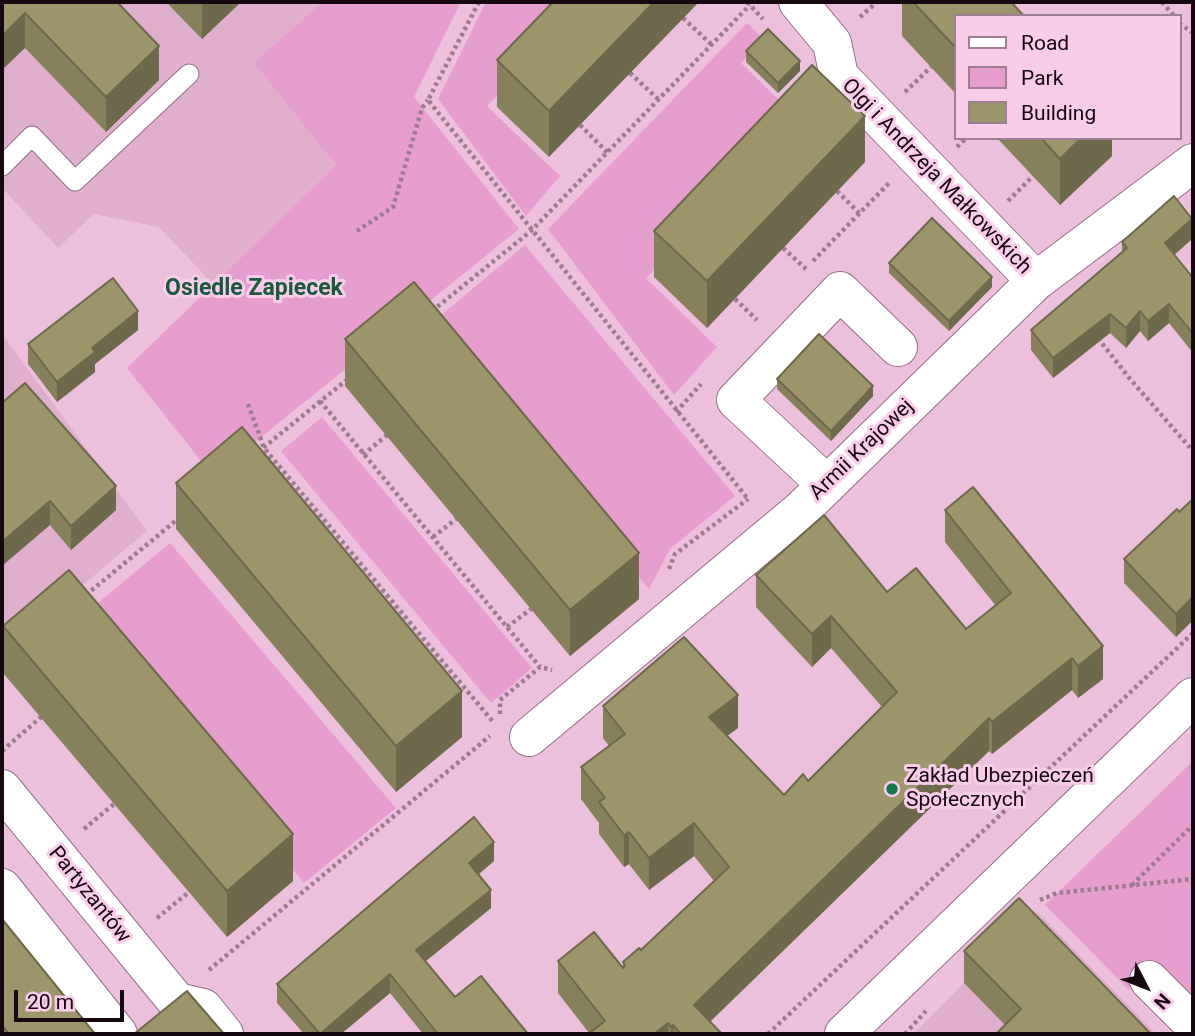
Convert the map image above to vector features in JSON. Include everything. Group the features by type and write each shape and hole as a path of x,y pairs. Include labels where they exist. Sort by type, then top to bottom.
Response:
{"street":[{"name":"Olgi i Andrzeja Małkowskich","path":"798,2 832,43 839,76 1035,281"},
{"name":"Armii Krajowej","path":"514,733 791,518 1035,281 1193,163"},
{"path":"827,485 736,400 840,291 898,347"},
{"path":"844,1034 1193,697"},
{"name":"Partyzantów","path":"2,789 177,1002 203,1008 224,1034"},
{"path":"2,888 118,1034"},
{"path":"1149,980 1193,1024"},
{"path":"136,1034 177,1002"}],"lane":[{"path":"6,154 32,136 75,181 189,74"}],"path":[{"path":"357,231 393,207 422,108 479,2"},
{"path":"852,10 859,18 877,2"},
{"path":"426,316 531,231 750,5"},
{"path":"683,18 712,45"},
{"path":"913,102 904,92 931,68"},
{"path":"630,73 659,100"},
{"path":"428,100 756,509"},
{"path":"580,125 608,153"},
{"path":"948,138 966,158"},
{"path":"956,147 964,140"},
{"path":"1006,202 1033,176"},
{"path":"837,191 860,214"},
{"path":"783,248 806,269"},
{"path":"735,299 757,320"},
{"path":"1097,336 1130,379 1193,451"},
{"path":"253,456 352,376"},
{"path":"320,401 540,667 555,671"},
{"path":"248,404 264,447 302,496 452,673 514,733"},
{"path":"363,455 387,435"},
{"path":"294,503 302,496"},
{"path":"666,576 675,554 748,499"},
{"path":"86,596 180,517"},
{"path":"433,537 456,519"},
{"path":"370,592 378,586"},
{"path":"507,627 531,609"},
{"path":"768,1034 1193,633"},
{"path":"514,733 500,700 540,667"},
{"path":"443,680 452,673"},
{"path":"2,751 41,717"},
{"path":"208,972 514,733"},
{"path":"79,834 114,804"},
{"path":"1132,885 1193,825"},
{"path":"1036,901 1057,893 1193,879"},
{"path":"152,922 189,892"}],"shaded area":[{"path":"2,2 322,2 254,63 336,165 213,284 159,227 94,214 58,248 2,188"},
{"path":"2,334 147,531 2,653"},
{"path":"1038,912 1156,1034 913,1034 964,983"}],"green space":[{"path":"322,2 461,2 414,97 519,229 213,476 127,368 336,165 254,63"},
{"path":"486,2 587,2 487,106 560,176 526,216 438,99"},
{"path":"747,23 763,38 741,63 782,103 818,99 646,278 717,347 674,395 548,229"},
{"path":"525,245 735,496 670,549 649,589 428,326"},
{"path":"322,417 532,668 491,703 281,451"},
{"path":"170,543 396,808 304,883 81,617"},
{"path":"1193,761 1193,1005 1154,966 1129,990 1045,905"}],"building":[{"path":"2,2 117,2 159,46 106,97 25,13 2,36"},
{"path":"553,2 654,2 549,111 497,60"},
{"path":"913,2 1011,2 1022,14 954,14 954,46"},
{"path":"768,29 800,61 778,83 746,51"},
{"path":"812,65 865,116 707,281 654,231"},
{"path":"1043,140 1079,140 1060,159"},
{"path":"1174,196 1192,219 1165,243 1193,278 1193,334 1169,304 1148,321 1140,311 1126,328 1110,314 1053,358 1031,330 1127,248 1122,242"},
{"path":"932,218 992,277 949,321 889,263"},
{"path":"113,278 138,311 92,348 95,352 57,382 28,344"},
{"path":"414,282 639,553 570,610 345,339"},
{"path":"819,334 873,386 831,431 777,379"},
{"path":"25,383 116,486 71,526 50,501 2,542 2,403"},
{"path":"242,427 462,691 396,746 176,483"},
{"path":"973,487 1103,646 1078,666 1072,658 992,722 989,718 694,1005 722,1034 681,1034 668,1023 654,1034 588,1034 605,1021 558,961 594,932 623,968 623,962 639,948 641,950 729,867 694,823 649,858 629,832 624,835 599,802 605,798 581,767 625,734 603,706 684,637 738,695 709,717 784,795 803,774 808,781 897,692 831,616 812,634 756,575 824,515 887,592 916,568 966,629 1011,593 945,510"},
{"path":"1193,499 1193,597 1176,614 1124,559 1177,509 1179,512"},
{"path":"69,570 293,834 227,891 3,626"},
{"path":"474,817 494,842 469,863 491,890 416,950 455,997 481,976 528,1034 438,1034 390,974 320,1034 277,984"},
{"path":"1019,898 1151,1034 996,1034 1021,1009 964,951"},
{"path":"2,919 95,1034 9,1034 2,1025"},
{"path":"187,991 224,1034 134,1034"}],"place":[{"name":"Zakład Ubezpieczeń Społecznych","path":"892,789"}],"district":[{"name":"Osiedle Zapiecek","path":"254,289"}]}
